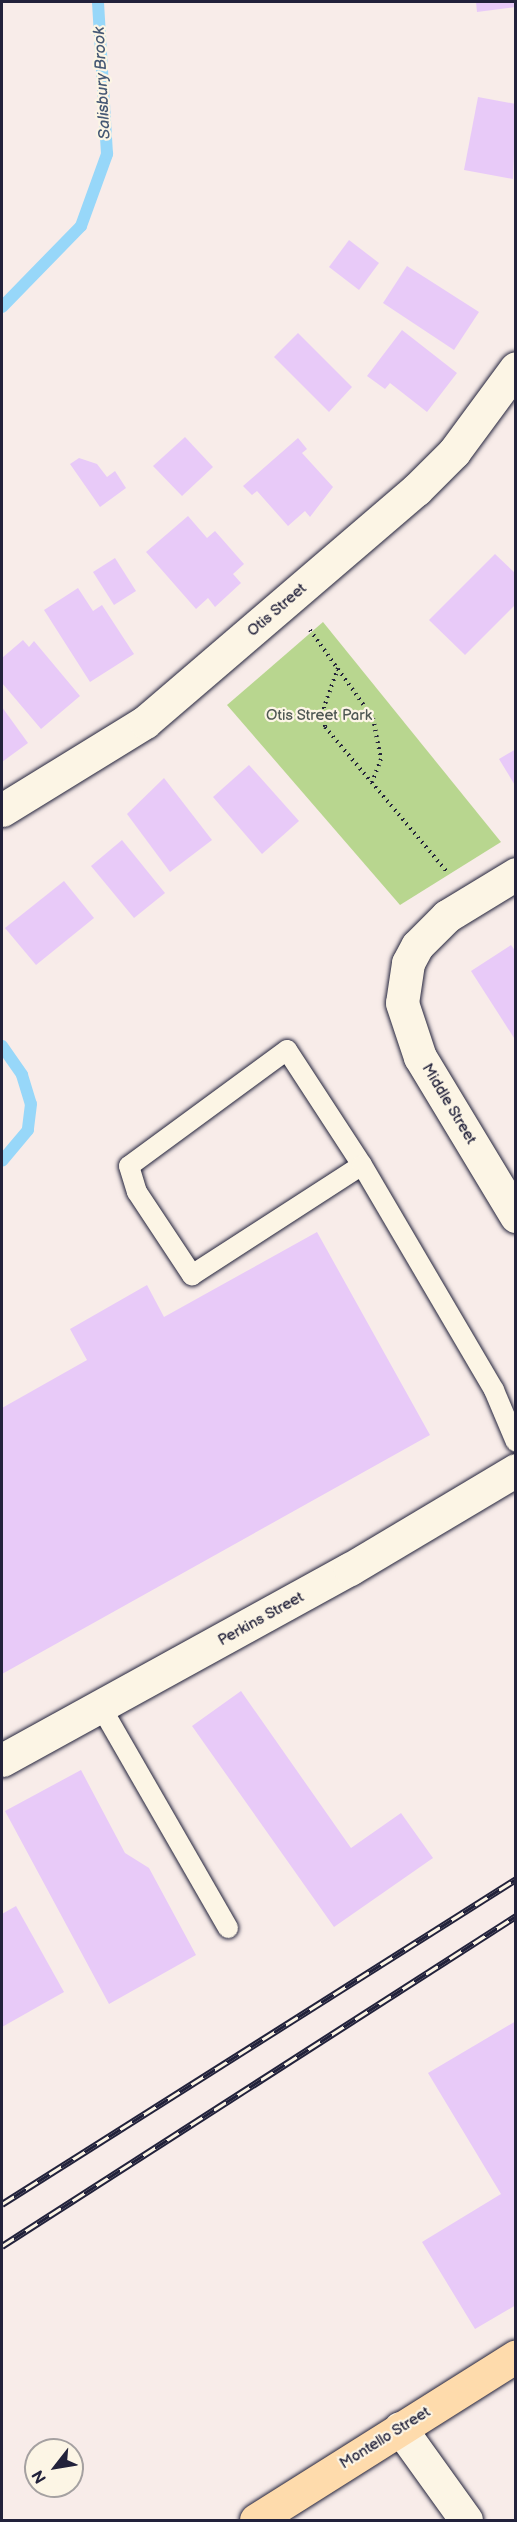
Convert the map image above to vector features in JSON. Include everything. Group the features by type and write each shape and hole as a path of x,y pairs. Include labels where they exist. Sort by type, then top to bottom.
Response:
{"main road":[{"name":"Montello Street","path":"256,2520 516,2356"}],"street":[{"name":"Otis Street","path":"2,810 146,722 288,600 431,475 516,368"},
{"path":"473,901 516,874"},
{"name":"Middle Street","path":"473,901 417,946 403,985 411,1039 516,1216"},
{"name":"Perkins Street","path":"2,1760 350,1569 516,1470"},
{"path":"400,2428 466,2520"}],"lane":[{"path":"362,1166 192,1275 137,1192 129,1166 287,1050 362,1166 494,1390 516,1442"},
{"path":"101,1707 228,1928"}],"path":[{"path":"288,600 364,702 378,738 381,759 371,785"},
{"path":"338,668 324,706 325,727 371,785 473,901"}],"green space":[{"name":"Otis Street Park","path":"323,622 501,842 400,905 227,705"}],"building":[{"path":"476,2 516,2 516,7 477,12"},
{"path":"478,97 516,104 513,179 464,170"},
{"path":"349,240 379,263 359,290 329,267"},
{"path":"407,266 479,312 454,350 383,303"},
{"path":"402,330 457,373 427,412 390,383 385,389 367,376"},
{"path":"298,333 352,387 329,412 274,357"},
{"path":"185,437 213,467 182,496 153,466"},
{"path":"298,438 307,449 302,453 333,487 310,517 305,511 288,526 257,491 252,495 243,486"},
{"path":"79,458 97,464 107,477 115,471 126,488 100,507 70,464"},
{"path":"188,516 207,538 215,531 244,564 233,574 241,583 215,607 208,598 196,609 146,552"},
{"path":"495,554 516,574 516,604 465,655 429,620"},
{"path":"115,558 136,591 114,605 93,572"},
{"path":"78,588 93,611 102,605 134,654 90,682 44,610"},
{"path":"23,640 29,647 34,641 80,696 41,729 2,683 2,658"},
{"path":"2,707 28,743 2,762"},
{"path":"516,749 516,787 499,759"},
{"path":"249,765 299,821 262,854 213,797"},
{"path":"164,778 212,840 170,872 127,814"},
{"path":"122,840 165,893 134,918 91,866"},
{"path":"64,881 94,918 36,965 5,928"},
{"path":"511,945 516,952 516,1041 471,971"},
{"path":"317,1232 430,1435 2,1674 2,1408 87,1360 70,1329 147,1285 164,1317"},
{"path":"241,1691 351,1848 401,1813 433,1858 334,1927 192,1726"},
{"path":"81,1770 125,1853 149,1868 196,1955 109,2004 5,1811"},
{"path":"16,1906 64,1992 2,2027 2,1914"},
{"path":"516,2021 516,2305 475,2329 422,2242 501,2194 428,2073"}],"waterway":[{"name":"Salisbury Brook","path":"2,307 81,226 107,154 98,2"},
{"name":"Salisbury Brook","path":"2,1046 22,1075 31,1104 28,1130 2,1161"}],"railway":[{"path":"2,2204 516,1879"},
{"path":"2,2246 516,1916"}]}
